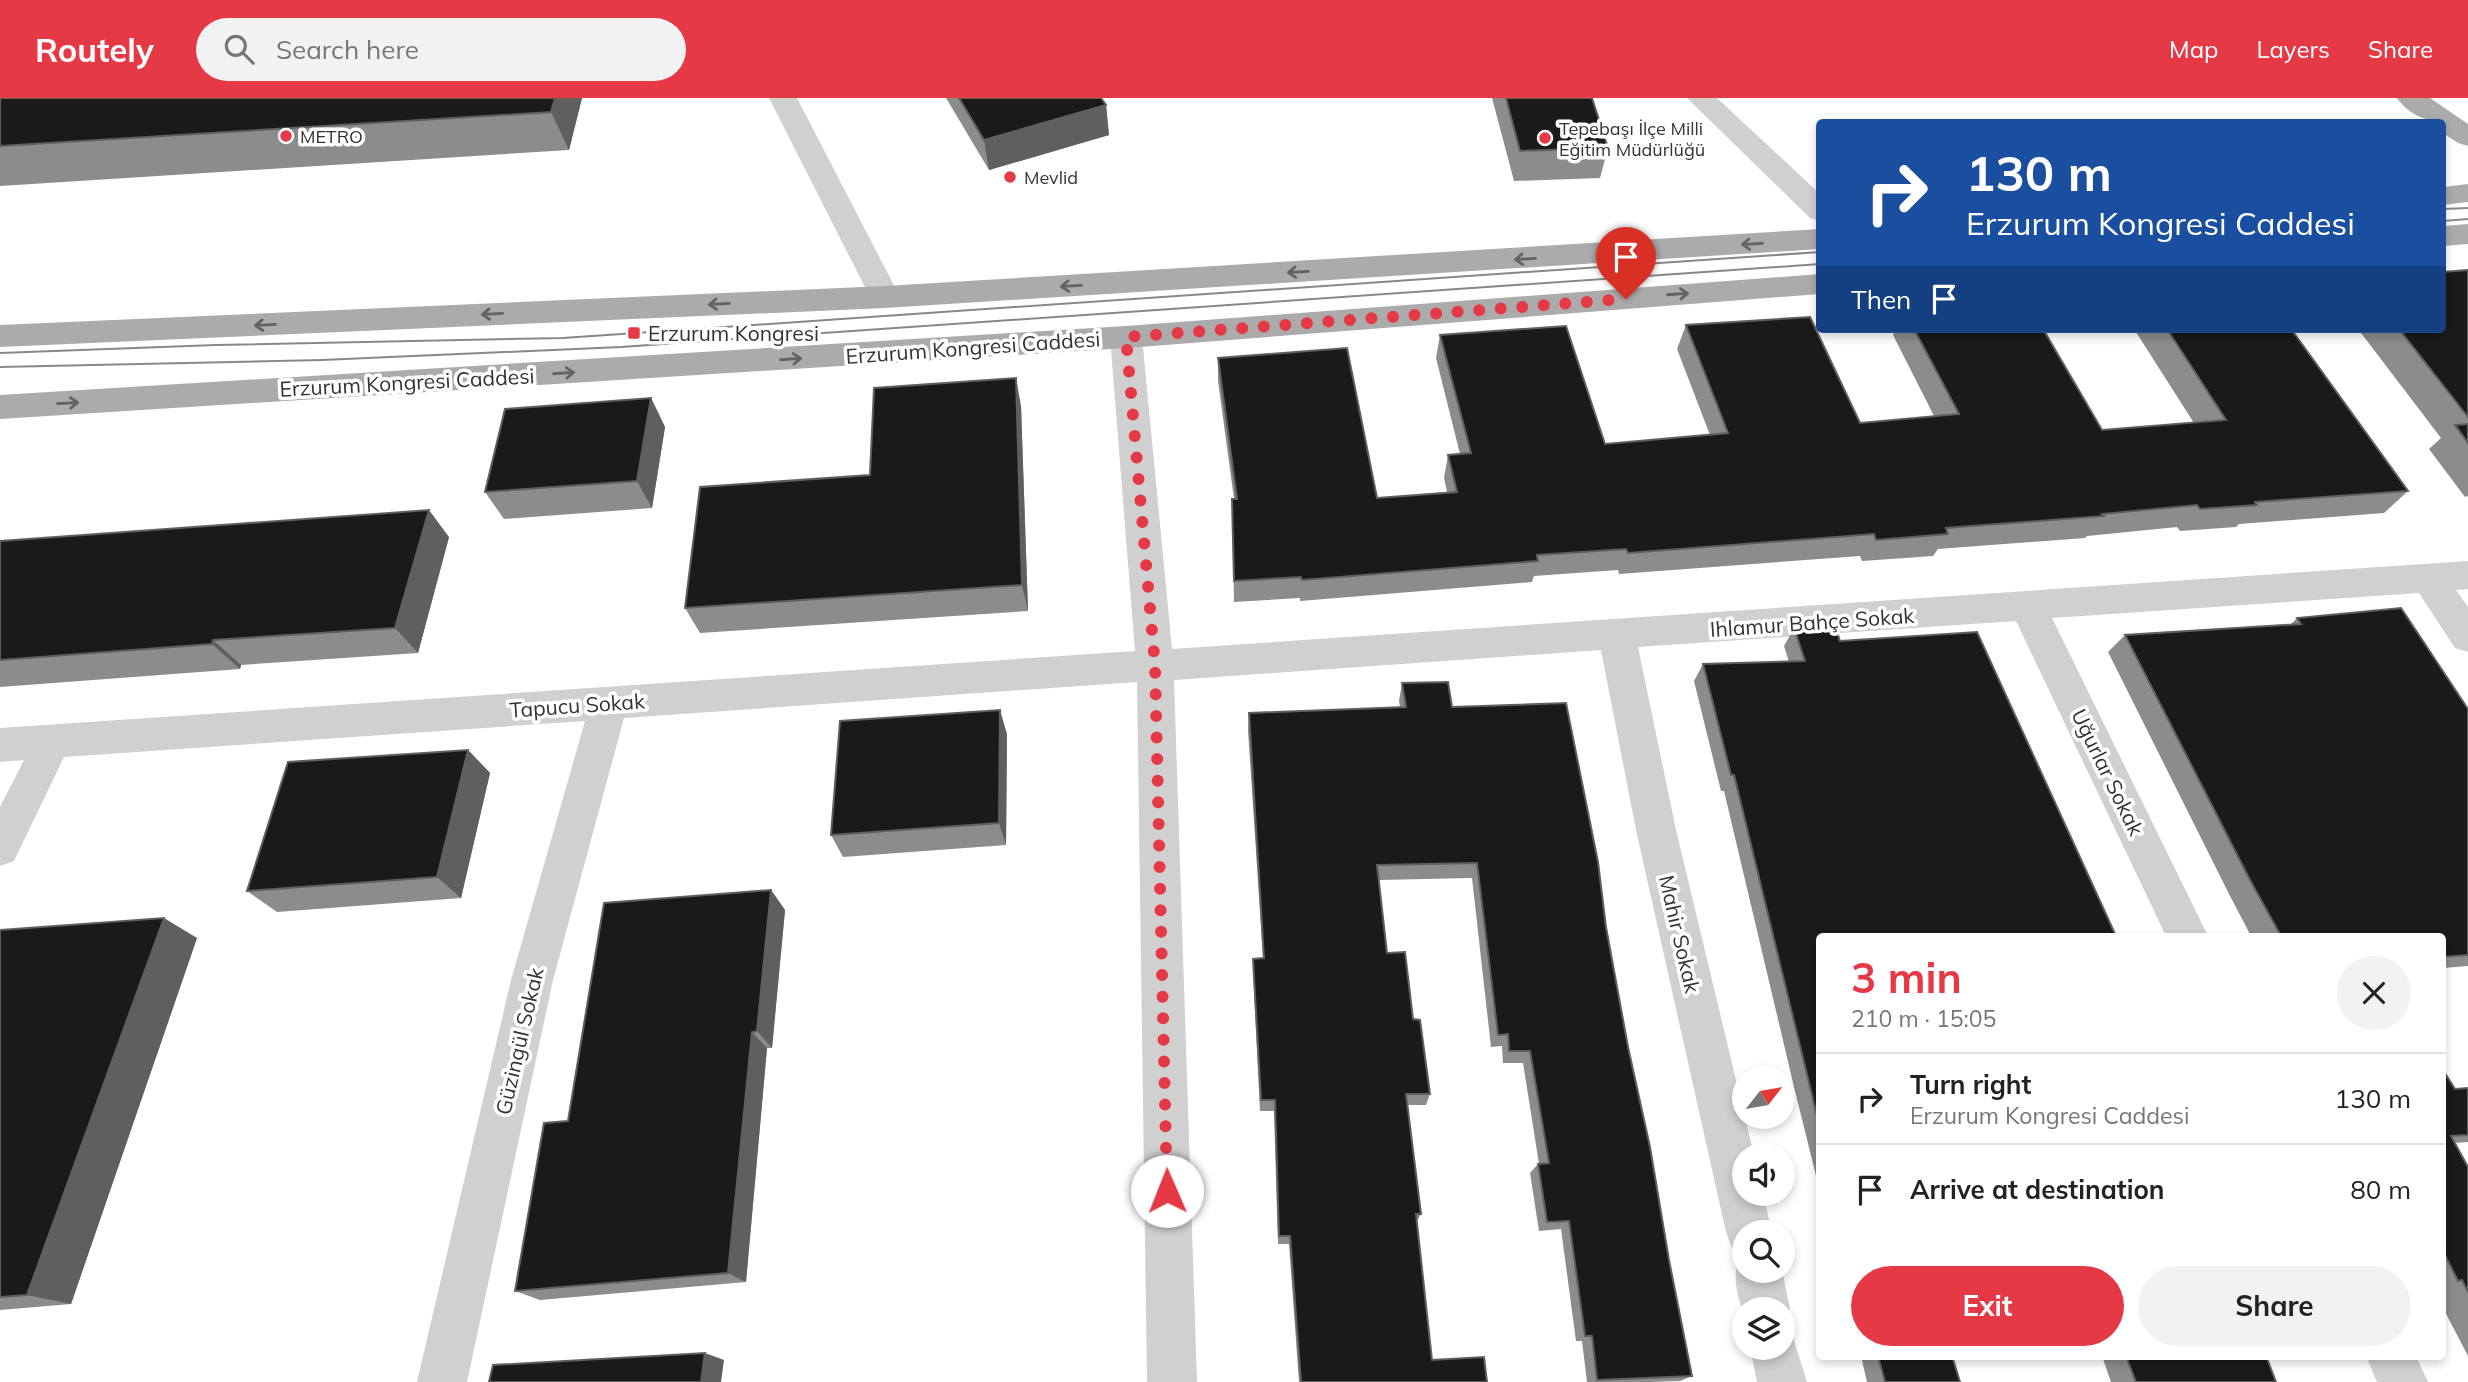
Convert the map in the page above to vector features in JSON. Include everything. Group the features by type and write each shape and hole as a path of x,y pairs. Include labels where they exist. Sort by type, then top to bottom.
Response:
{"main road":[{"path":"2411,98 2442,119"},
{"path":"2446,122 2468,137"},
{"path":"2446,196 2468,193"},
{"path":"2446,236 2468,234"},
{"path":"0,336 886,297 1816,239"},
{"name":"Erzurum Kongresi Caddesi","path":"0,407 1126,337 1816,284"}],"street":[{"path":"783,98 886,297"},
{"path":"1701,98 1816,207"},
{"path":"1126,337 1155,665 1172,1382"},
{"name":"Ihlamur Bahçe Sokak","path":"1155,665 2468,575"},
{"path":"2428,577 2468,637"},
{"name":"Uğurlar Sokak","path":"2028,607 2186,933"},
{"name":"Mahir Sokak","path":"1617,635 1656,830 1746,1220"},
{"name":"Tapucu Sokak","path":"0,745 1155,665"},
{"name":"Güzingül Sokak","path":"442,1382 532,980 608,703"},
{"path":"0,848 53,741"},
{"path":"1777,1360 1782,1382"},
{"path":"2392,1360 2403,1382"}],"building":[{"path":"0,98 555,98 551,112 0,146"},
{"path":"959,98 1101,98 1106,105 984,140"},
{"path":"1506,98 1592,98 1608,148 1520,151"},
{"path":"2468,270 2468,417 2402,333 2446,333 2446,272"},
{"path":"1810,317 1860,423 1959,414 1916,333 2045,333 2102,430 2226,420 2170,333 2294,333 2408,491 2255,502 2257,505 2200,509 2197,505 2102,514 2104,516 1946,528 1948,534 1876,540 1874,534 1628,553 1626,549 1537,555 1538,561 1302,580 1301,577 1234,581 1232,499 1237,499 1218,358 1347,348 1377,498 1457,492 1448,455 1471,453 1440,335 1566,326 1605,444 1728,433 1686,325"},
{"path":"1016,378 1022,585 685,608 700,487 870,475 874,388"},
{"path":"651,398 637,481 485,492 505,409"},
{"path":"2468,424 2468,443 2455,425"},
{"path":"429,510 395,628 213,640 212,644 0,660 0,541"},
{"path":"2401,608 2468,709 2468,955 2446,957 2446,933 2279,933 2125,635 2301,624 2297,618"},
{"path":"1835,626 1840,641 1977,632 2115,933 1816,933 1816,1112 1734,775 1731,775 1703,664 1805,661 1794,628"},
{"path":"1448,682 1452,707 1566,703 1598,862 1606,927 1628,1047 1650,1147 1692,1376 1597,1380 1592,1336 1585,1336 1569,1221 1547,1222 1538,1164 1549,1163 1530,1051 1509,1051 1508,1034 1498,1035 1477,863 1377,865 1387,953 1405,952 1413,1019 1420,1020 1430,1094 1406,1094 1421,1214 1416,1214 1432,1360 1484,1357 1487,1382 1301,1382 1290,1236 1279,1236 1275,1100 1261,1100 1253,959 1264,958 1249,713 1406,707 1402,683"},
{"path":"1000,710 999,823 831,835 840,721"},
{"path":"468,750 437,877 247,891 288,762"},
{"path":"771,890 757,1031 752,1032 728,1273 515,1291 544,1123 568,1121 604,903"},
{"path":"164,918 27,1295 0,1297 0,930"},
{"path":"2446,1075 2455,1089 2468,1088 2468,1135 2451,1136 2468,1167 2468,1292 2462,1280 2458,1281 2446,1257"},
{"path":"705,1353 701,1382 489,1382 493,1365"},
{"path":"1879,1360 1953,1360 1960,1382 1885,1382"},
{"path":"2128,1360 2268,1360 2276,1382 2136,1382"}],"tram line":[{"path":"2446,209 2468,208"},
{"path":"2446,221 2468,219"},
{"path":"0,353 216,345 563,338 1816,252"},
{"path":"0,367 322,360 621,347 1816,264"}],"place":[{"name":"METRO","path":"286,136"},
{"name":"Tepebaşı İlçe Milli Eğitim Müdürlüğü","path":"1545,138"},
{"name":"Mevlid","path":"1010,177"},
{"name":"Erzurum Kongresi","path":"634,333"}],"route":[{"path":"1167,1191 1155,665 1126,337 1626,299"}]}
